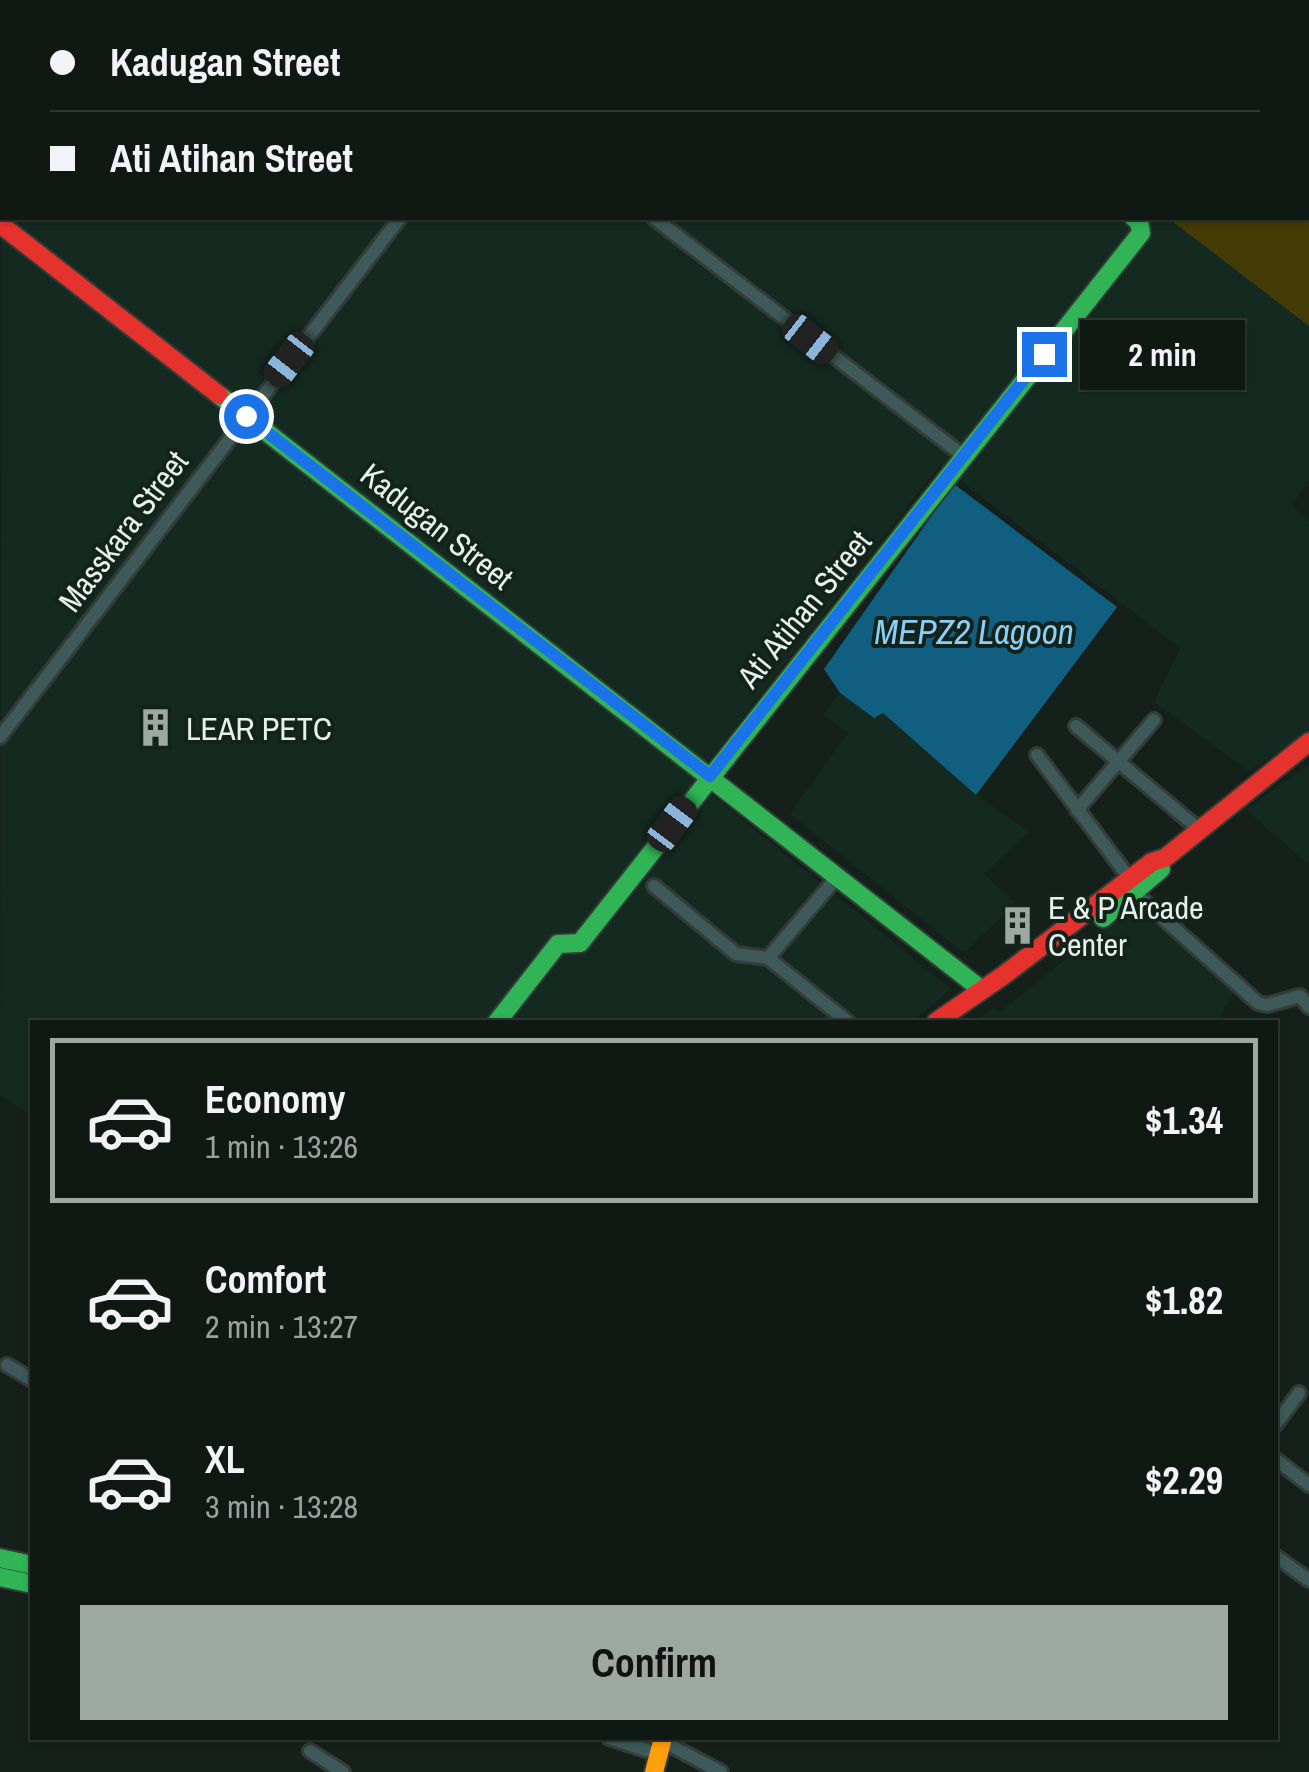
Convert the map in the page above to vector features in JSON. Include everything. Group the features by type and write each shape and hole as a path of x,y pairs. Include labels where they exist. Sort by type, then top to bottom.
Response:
{"street":[{"name":"Masskara Street","path":"0,737 398,220"},
{"path":"657,220 965,456"},
{"name":"Ati Atihan Street","path":"498,1020 558,944 580,943 1141,233 1137,220"},
{"name":"Kadugan Street","path":"0,224 982,990"},
{"path":"1077,810 1154,720"},
{"path":"1076,726 1201,831"},
{"path":"963,1020 1133,886 1152,862 1165,858 1201,831 1309,742"},
{"path":"1037,755 1133,886 1258,1003 1266,1005 1300,996 1309,1007"},
{"path":"768,958 838,876"},
{"path":"654,886 736,954 768,958 846,1020"},
{"path":"939,1020 1133,886"},
{"path":"7,1365 30,1379"},
{"path":"1278,1421 1299,1393"},
{"path":"1278,1461 1308,1481"},
{"path":"0,1558 30,1565"},
{"path":"1278,1558 1309,1580"},
{"path":"0,1577 30,1584"},
{"path":"617,1740 720,1772"},
{"path":"310,1751 343,1772"}],"shaded area":[{"path":"2,220 1309,220 1309,481 1291,505 1309,522 1309,732 1249,771 1154,702 1180,648 940,465 694,780 951,989 915,1020 30,1020 30,1115 0,1095"},
{"path":"1171,220 1309,220 1309,326"},
{"path":"840,693 874,718 883,712 976,795 1029,832 984,874 1016,903 964,953 790,814 848,733 824,715"},
{"path":"1309,765 1309,861 1306,863 1246,809"},
{"path":"1137,902 1238,987 1221,1014 1222,1020 976,1020 994,1008 1000,1012"}],"water":[{"name":"MEPZ2 Lagoon","path":"954,484 1117,607 976,795 883,713 874,718 840,693 824,669"}],"traffic: fast":[{"path":"499,1020 558,944 580,943 1141,233 1137,220"},
{"path":"219,395 982,990"},
{"path":"1103,918 1161,869"},
{"path":"0,1558 30,1565"},
{"path":"0,1577 30,1584"}],"traffic: slow":[{"path":"654,1772 662,1740"}],"traffic: jam":[{"path":"0,224 219,395"},
{"path":"939,1020 1152,862 1165,858 1309,742"}],"place":[{"name":"LEAR PETC","path":"156,728"},
{"name":"E & P Arcade Center","path":"1018,925"}],"route":[{"path":"246,416 710,776 1044,354"}]}
